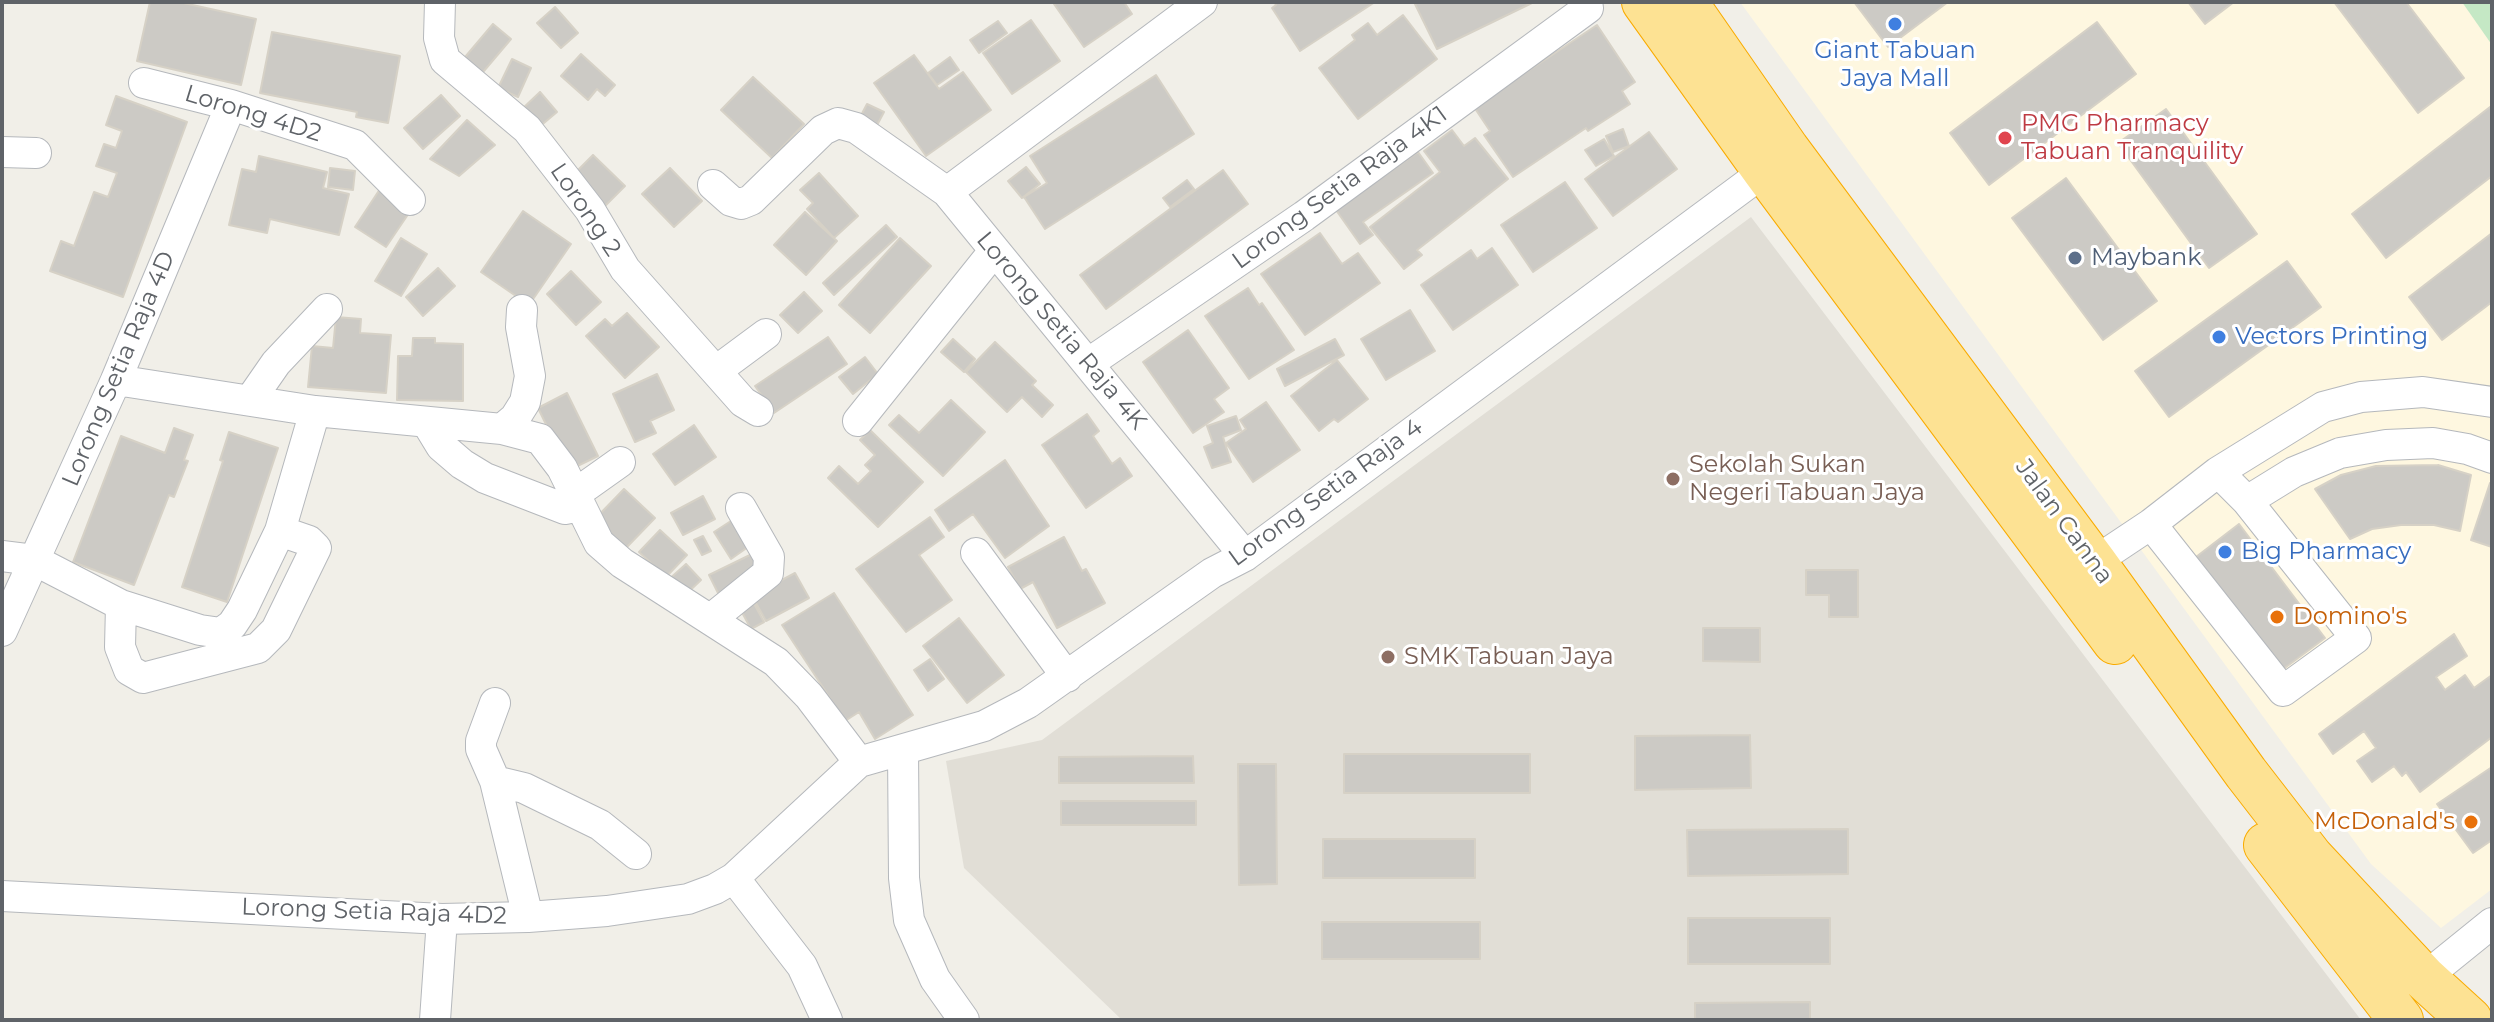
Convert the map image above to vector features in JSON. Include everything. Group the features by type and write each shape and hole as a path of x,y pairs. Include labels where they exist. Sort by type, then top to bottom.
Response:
{"highway":[{"name":"Jalan Canna","path":"1644,2 1765,171 2289,876 2401,1020"},
{"name":"Jalan Canna","path":"1685,2 1787,149 2094,562 2246,773 2311,857 2424,978 2470,1020"}],"street":[{"name":"Lorong 2","path":"440,2 439,38 445,60 527,129 590,210 625,269 743,402 758,411"},
{"path":"947,192 1202,2"},
{"name":"Lorong Setia Raja 4K1","path":"1089,363 1304,216 1588,8"},
{"name":"Lorong 4D2","path":"144,83 231,105 355,145 410,200"},
{"name":"Lorong Setia Raja 4D","path":"2,631 116,380 231,105"},
{"name":"Lorong Setia Raja 4K","path":"713,185 731,201 741,204 751,200 823,130 838,123 856,128 947,192 1245,556"},
{"path":"2,152 36,153"},
{"name":"Lorong Setia Raja 4","path":"859,762 984,726 1028,703 1212,573 1245,556 1765,171"},
{"path":"858,421 994,251"},
{"path":"251,399 276,363 327,309"},
{"path":"502,429 515,418 525,402 530,376 521,327 522,310"},
{"path":"716,371 766,334"},
{"path":"116,380 315,411 502,429 540,439 562,468 599,543 622,563 776,662 809,696 859,762"},
{"path":"2094,562 2151,524 2218,472 2323,407 2361,397 2423,392 2492,402"},
{"path":"2,556 34,560 121,605 200,630 221,633 232,625 242,610 280,531 315,411"},
{"path":"427,423 441,446 462,464 485,478 565,509 620,462"},
{"path":"2247,501 2294,472 2340,453 2386,445 2433,443 2467,449 2492,458"},
{"path":"2151,524 2283,691 2356,638 2247,501 2218,472"},
{"path":"711,619 768,573 769,557 741,508"},
{"path":"121,605 120,647 129,670 143,678 258,648 276,630 316,548 309,541 280,531"},
{"path":"976,553 1067,677"},
{"path":"495,703 481,749 495,781 528,917"},
{"path":"903,750 904,878 909,920 935,979 964,1020"},
{"name":"Lorong Setia Raja 4D2","path":"2,896 442,919 607,911 688,899 734,878 859,762"},
{"path":"495,781 524,788 600,825 636,854"},
{"path":"734,878 802,966 827,1020"},
{"path":"435,1020 442,919"},
{"path":"2424,978 2492,923"}],"shaded area":[{"path":"1740,2 2492,2 2492,889 2441,928 2371,864"},
{"name":"Sekolah Sukan Negeri Tabuan Jaya","path":"1751,217 2361,1020 1122,1020 964,868 946,761 1042,740"}],"green space":[{"path":"2462,2 2492,2 2492,45"}],"building":[{"path":"150,2 179,2 256,19 241,85 137,61"},
{"path":"1124,2 1132,14 1084,47 1054,4"},
{"path":"1274,2 1375,2 1300,51 1272,8 1276,5"},
{"path":"1414,2 1534,2 1437,49"},
{"name":"Giant Tabuan Jaya Mall","path":"1854,2 1948,2 1888,47"},
{"name":"Giant Tabuan Jaya Mall","path":"1854,2 1948,2 1888,47"},
{"name":"Giant Tabuan Jaya Mall","path":"1854,2 1948,2 1888,47"},
{"path":"2188,2 2234,2 2205,24"},
{"path":"2334,2 2406,2 2464,78 2418,113"},
{"path":"555,7 578,33 561,48 537,23"},
{"path":"1403,15 1437,59 1358,119 1319,68 1355,40 1352,35 1368,23 1377,35"},
{"path":"1031,20 1060,61 1012,94 983,53"},
{"path":"998,21 1007,33 979,53 970,40"},
{"path":"2097,22 2136,74 1989,185 1950,133"},
{"path":"493,24 511,39 478,78 460,63"},
{"path":"1597,25 1635,82 1622,91 1630,104 1588,131 1586,128 1513,177 1484,135 1490,131 1474,107"},
{"path":"272,32 400,56 388,123 356,117 357,112 260,93"},
{"path":"581,54 615,85 605,96 597,89 588,100 561,76"},
{"path":"914,55 939,89 963,72 991,110 926,156 874,83"},
{"path":"950,57 959,70 937,85 928,73"},
{"path":"512,59 531,68 518,97 498,88"},
{"path":"1156,75 1194,134 1045,229 1024,197 1047,183 1030,156"},
{"path":"753,77 804,124 772,158 721,110"},
{"path":"540,92 557,112 538,128 521,110"},
{"path":"441,95 460,116 423,149 404,128"},
{"path":"116,96 187,122 123,297 50,271 61,241 74,246 94,192 108,197 117,173 96,166 104,144 116,148 122,131 106,125"},
{"path":"867,104 884,112 875,129 858,121"},
{"path":"2490,107 2492,176 2386,258 2352,214"},
{"path":"2166,109 2257,234 2209,268 2118,143"},
{"path":"467,120 495,145 459,176 430,159"},
{"path":"1623,129 1629,146 1613,152 1606,136"},
{"path":"1452,130 1464,146 1475,138 1508,179 1417,250 1422,255 1404,269 1370,227 1440,172 1424,151"},
{"path":"1649,132 1677,169 1613,216 1585,179"},
{"path":"1604,139 1614,156 1596,166 1585,150"},
{"path":"1418,152 1433,173 1363,222 1373,235 1360,244 1336,210"},
{"path":"593,155 625,186 605,206 573,175"},
{"path":"259,156 327,172 323,188 349,194 339,235 270,219 267,233 229,225 242,169 256,172"},
{"path":"1026,167 1040,184 1022,198 1008,181"},
{"path":"330,168 355,171 353,190 328,187"},
{"path":"670,168 702,201 674,227 642,194"},
{"path":"1223,170 1248,204 1106,309 1080,275"},
{"path":"819,173 858,216 834,238 807,209 813,203 800,190"},
{"path":"2066,178 2157,301 2103,340 2012,218"},
{"path":"1187,180 1194,189 1170,207 1163,198"},
{"path":"1565,182 1597,228 1533,272 1501,225"},
{"path":"380,189 411,210 386,247 355,227"},
{"path":"523,211 571,244 529,305 481,272"},
{"path":"805,212 837,241 806,275 774,245"},
{"path":"886,225 897,237 834,295 823,283"},
{"path":"1320,233 1342,264 1358,253 1380,283 1305,335 1261,274"},
{"path":"2492,233 2492,302 2442,340 2409,297"},
{"path":"401,238 427,254 401,296 375,281"},
{"path":"900,238 931,266 870,333 839,305"},
{"path":"1492,248 1518,285 1453,330 1421,285 1471,250 1477,259"},
{"path":"2287,261 2321,307 2169,417 2135,371"},
{"path":"438,268 455,286 423,316 406,297"},
{"path":"571,271 601,302 576,325 547,294"},
{"path":"1248,288 1294,350 1249,379 1205,316"},
{"path":"804,292 822,311 798,333 780,315"},
{"path":"1410,310 1435,351 1386,380 1361,339"},
{"path":"627,313 659,347 625,378 586,336 605,319 612,326"},
{"path":"336,317 361,319 360,333 391,335 386,393 308,387 312,346 333,348"},
{"path":"1188,330 1229,388 1214,399 1224,412 1193,433 1143,362"},
{"path":"828,337 847,364 774,413 755,386"},
{"path":"413,338 435,338 435,343 463,344 463,401 397,400 398,356 412,356"},
{"path":"953,339 975,359 964,372 941,352"},
{"path":"1335,339 1344,355 1285,386 1277,369"},
{"path":"995,342 1036,381 1032,385 1053,405 1042,417 1022,397 1007,412 966,372"},
{"path":"865,357 878,374 853,394 839,377"},
{"path":"1337,360 1368,399 1338,422 1334,419 1319,431 1291,396"},
{"path":"657,374 674,410 650,421 656,433 635,442 613,394"},
{"path":"567,393 598,456 565,472 560,453 538,408"},
{"path":"951,400 985,432 943,476 889,425 899,415 919,433"},
{"path":"1266,402 1300,450 1253,482 1226,443 1246,429 1240,420"},
{"path":"1087,414 1099,431 1093,436 1112,464 1120,458 1132,476 1086,508 1042,445"},
{"path":"1236,416 1241,430 1223,437 1231,462 1212,468 1204,447 1213,443 1207,426"},
{"path":"694,425 716,457 675,485 653,454"},
{"path":"174,428 193,435 184,460 188,461 174,497 169,495 134,585 73,562 121,436 165,453"},
{"path":"870,430 923,482 878,527 828,478 839,466 858,484 871,471 865,465 875,455 860,440"},
{"path":"229,432 278,448 227,602 182,587 223,461 220,460"},
{"path":"1005,460 1049,526 1005,558 973,514 949,531 935,510"},
{"path":"2438,465 2471,475 2460,531 2434,525 2401,525 2372,529 2350,539 2315,489 2341,475 2376,466"},
{"path":"2492,484 2492,547 2471,540"},
{"path":"624,489 655,518 626,548 592,522"},
{"path":"703,496 715,519 683,535 671,513"},
{"path":"737,517 748,547 731,559 714,532"},
{"path":"930,517 944,537 919,555 952,600 906,632 856,569"},
{"path":"2239,524 2325,638 2282,670 2196,557"},
{"path":"660,530 687,555 666,577 639,552"},
{"path":"703,536 711,551 702,555 694,540"},
{"path":"1064,537 1082,571 1086,569 1105,603 1057,628 1033,582 1020,589 1008,567"},
{"path":"752,554 763,576 720,597 709,575"},
{"path":"686,564 701,580 681,599 666,582"},
{"path":"1806,570 1858,570 1858,617 1829,617 1829,595 1806,595"},
{"path":"795,573 809,598 766,621 752,596"},
{"path":"834,593 913,715 875,739 859,712 845,721 782,625"},
{"path":"751,598 764,622 751,629 738,605"},
{"path":"959,618 1004,675 967,703 923,646"},
{"path":"1703,628 1760,628 1760,662 1703,661"},
{"path":"2454,634 2467,656 2436,677 2445,690 2465,675 2474,688 2492,675 2492,737 2420,792 2406,772 2402,776 2394,766 2372,782 2357,761 2376,748 2364,731 2333,754 2319,734"},
{"path":"930,659 944,679 928,691 914,670"},
{"path":"1750,735 1751,788 1635,790 1635,736"},
{"path":"1344,754 1530,754 1530,793 1344,793"},
{"path":"1193,756 1194,783 1059,783 1059,757"},
{"path":"1238,764 1276,764 1277,884 1239,885"},
{"name":"McDonald's","path":"2492,767 2492,840 2473,853 2437,804"},
{"path":"1061,801 1196,801 1196,825 1061,825"},
{"path":"1848,829 1848,874 1688,876 1687,830"},
{"path":"1323,839 1475,839 1475,878 1323,878"},
{"path":"1688,918 1830,918 1830,964 1688,964"},
{"path":"1322,922 1480,922 1480,959 1322,959"},
{"path":"1810,1002 1810,1020 1695,1020 1695,1003"}],"place":[{"name":"Giant Tabuan Jaya Mall","path":"1895,24"},
{"name":"PMG Pharmacy Tabuan Tranquility","path":"2005,138"},
{"name":"Maybank","path":"2075,258"},
{"name":"Vectors Printing","path":"2219,337"},
{"name":"Sekolah Sukan Negeri Tabuan Jaya","path":"1673,479"},
{"name":"Big Pharmacy","path":"2225,552"},
{"name":"Domino's","path":"2277,617"},
{"name":"SMK Tabuan Jaya","path":"1388,657"},
{"name":"McDonald's","path":"2471,822"}]}
